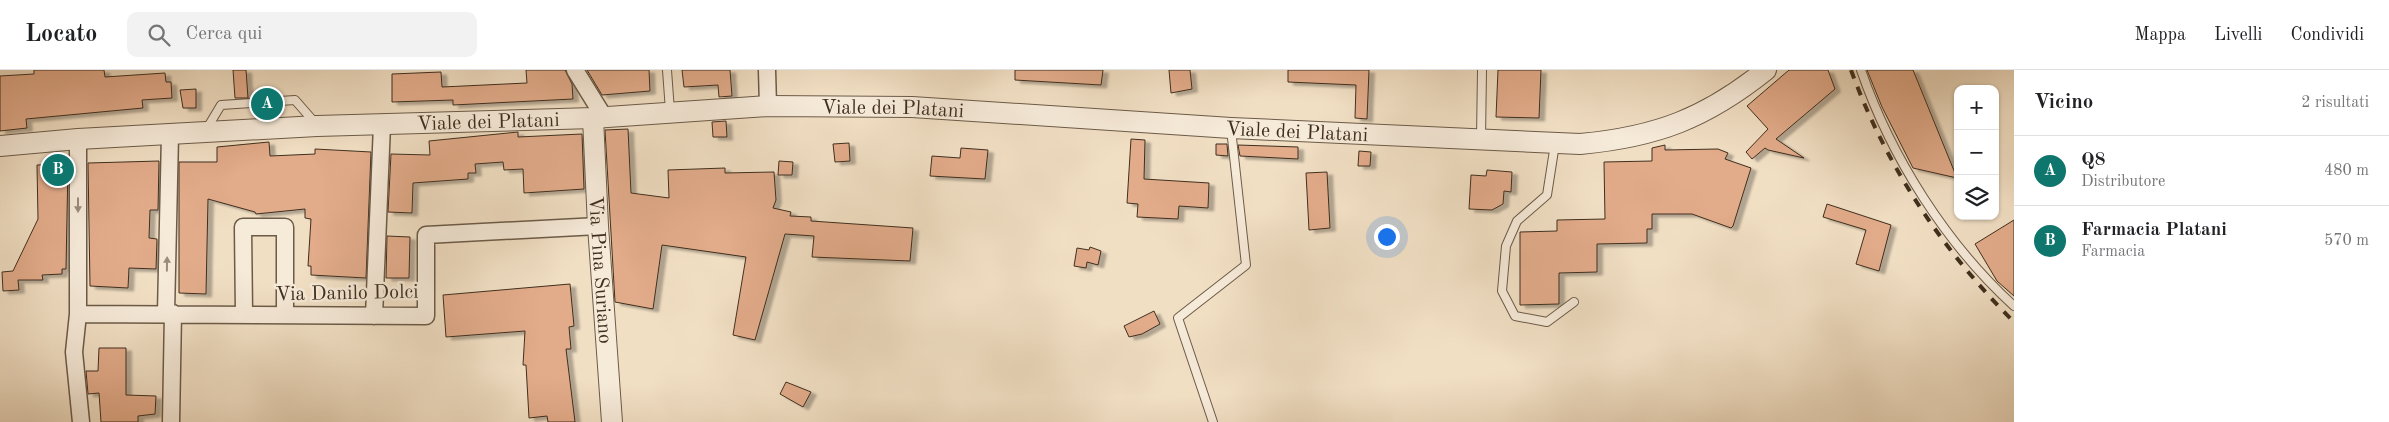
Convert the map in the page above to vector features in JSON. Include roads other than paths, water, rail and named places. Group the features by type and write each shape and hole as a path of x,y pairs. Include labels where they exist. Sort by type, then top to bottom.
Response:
{"street":[{"path":"575,70 598,117"},
{"path":"767,70 768,106"},
{"name":"Viale dei Platani","path":"0,146 78,139 317,126 598,117 768,106 912,107 1231,128 1580,144 1612,142 1665,129 1697,116 1735,94 1766,70"},
{"name":"Via Pina Suriano","path":"598,117 598,226 612,422"},
{"path":"374,316 382,125"},
{"path":"170,135 169,313 171,422"},
{"path":"78,139 78,314 74,352 81,422"},
{"name":"Via Danilo Dolci","path":"78,314 169,313 426,316 426,235 598,226"},
{"path":"244,314 243,227 285,227 285,314"}],"lane":[{"path":"667,70 670,113"},
{"path":"1481,140 1482,70"},
{"path":"1861,70 1876,111 1918,191 1988,282 2014,306"},
{"path":"204,132 222,105 295,100 317,126"},
{"path":"1213,422 1178,318 1246,265 1231,128"},
{"path":"1555,143 1547,195 1518,221 1506,246 1502,290 1515,316 1547,322 1574,302"}],"railway":[{"path":"1851,70 1881,140 1919,205 1963,266 2014,322"}],"place":[{"name":"Q8","path":"267,104"},
{"name":"Farmacia Platani","path":"58,170"}]}
